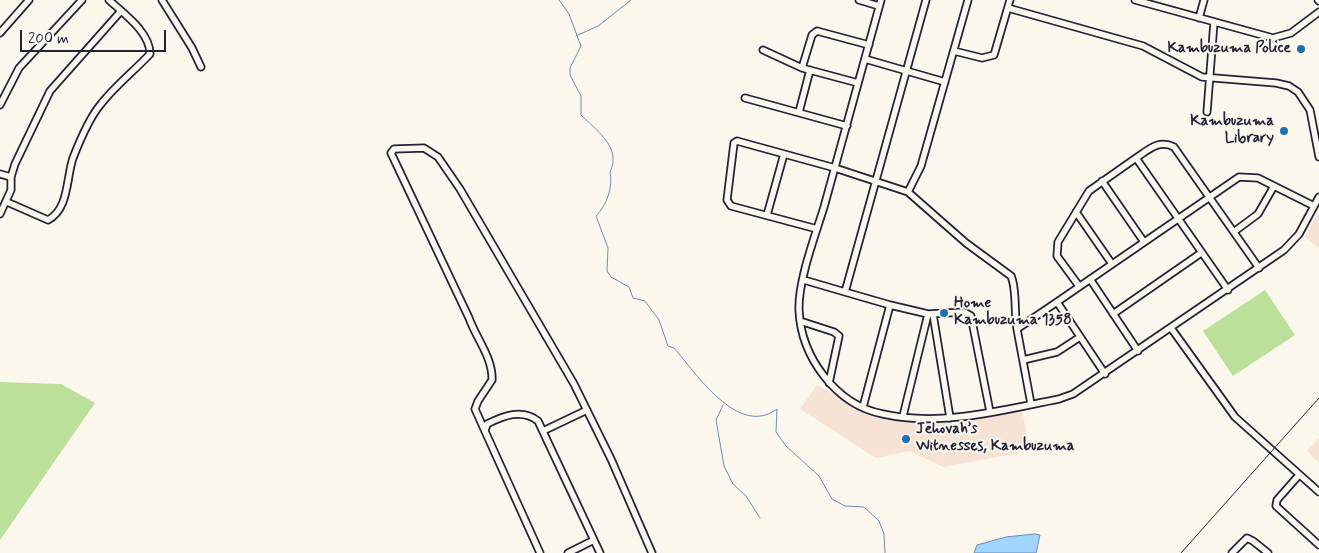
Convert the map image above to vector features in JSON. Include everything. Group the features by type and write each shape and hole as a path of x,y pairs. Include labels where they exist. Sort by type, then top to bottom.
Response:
{"street":[{"path":"0,33 29,0"},
{"path":"0,105 19,68 82,0"},
{"path":"7,202 48,220 56,216 63,200 72,161 91,120 101,104 150,54 149,46 140,31 110,0"},
{"path":"162,0 201,67"},
{"path":"859,0 880,3 817,229 799,305 800,321 812,357 829,383 863,407 881,414 950,418 1066,397 1138,352 1259,268 1294,240 1319,197"},
{"path":"844,292 926,0"},
{"path":"908,192 921,166 968,0"},
{"path":"954,51 982,58 994,55 1010,0"},
{"path":"1135,0 1279,38 1291,33 1319,12"},
{"path":"1161,7 1163,0"},
{"path":"1199,18 1204,0"},
{"path":"1008,8 1143,46 1192,74 1209,78 1276,83 1294,88 1310,110 1319,157"},
{"path":"0,214 11,190 11,177 50,91 121,11"},
{"path":"1207,112 1214,22"},
{"path":"802,68 812,35 816,31 869,45"},
{"path":"763,50 802,68 858,83"},
{"path":"865,59 945,82"},
{"path":"799,112 810,70"},
{"path":"745,98 847,126"},
{"path":"817,229 730,206 727,200 734,143 737,141 835,168 908,192 966,243 1011,276 1014,284 1014,310 1031,404"},
{"path":"1079,286 1059,259 1056,252 1058,242 1086,195 1102,181 1136,158 1154,146 1164,143 1177,150 1259,268"},
{"path":"540,553 484,431 476,409 478,401 492,380 490,363 475,336 469,318 391,153 394,149 424,148 438,157 460,189 587,410 612,459 652,553"},
{"path":"767,216 784,154"},
{"path":"1136,158 1228,290"},
{"path":"0,174 11,177"},
{"path":"1017,329 1235,179 1244,176 1258,178 1314,206"},
{"path":"1102,181 1144,242"},
{"path":"1235,231 1258,214 1274,186"},
{"path":"1076,212 1112,264"},
{"path":"1114,314 1202,253"},
{"path":"1090,279 1138,352"},
{"path":"804,280 931,314 964,312 971,316 990,412"},
{"path":"1057,302 1105,374"},
{"path":"863,407 890,304"},
{"path":"903,416 931,314"},
{"path":"931,314 950,418"},
{"path":"800,321 834,332 839,336 829,383"},
{"path":"1172,328 1235,417 1319,492"},
{"path":"1023,360 1057,352 1080,337"},
{"path":"543,431 587,410"},
{"path":"484,431 487,424 511,414 524,414 538,421 600,553"},
{"path":"1299,475 1278,500 1276,506 1319,545"},
{"path":"1232,553 1246,538 1253,540 1268,553"},
{"path":"568,553 594,540"}],"shaded area":[{"path":"1319,210 1319,248 1305,237"},
{"path":"817,385 877,417 957,424 1022,410 1030,451 943,467 910,451 876,458 800,409"},
{"path":"1319,438 1319,463 1307,451"}],"green space":[{"path":"1265,290 1295,335 1233,376 1203,331"},
{"path":"0,382 61,384 95,403 0,540"}],"water":[{"path":"1040,535 1036,553 974,553 977,545 1006,537"}],"waterway":[{"path":"559,0 569,14 581,46 570,68 570,75 581,96 581,115 606,140 613,155 610,172 611,184 608,196 596,216 608,248 607,271 611,277 629,287 633,298 645,301 659,320 668,346 674,348 719,399 733,409 748,415 762,416 777,409 776,432 786,446 819,476 832,499 845,506 864,507 879,521 884,534 885,553"},
{"path":"576,36 598,26 631,0"},
{"path":"723,405 716,420 724,466 733,484 746,496 760,518"}],"railway":[{"path":"1181,553 1319,398"}],"place":[{"name":"Kambuzuma Police","path":"1301,49"},
{"name":"Kambuzuma Library","path":"1284,131"},
{"name":"Home Kambuzuma 1358","path":"944,313"},
{"name":"Jehovah’s Witnesses, Kambuzuma","path":"906,439"}]}
